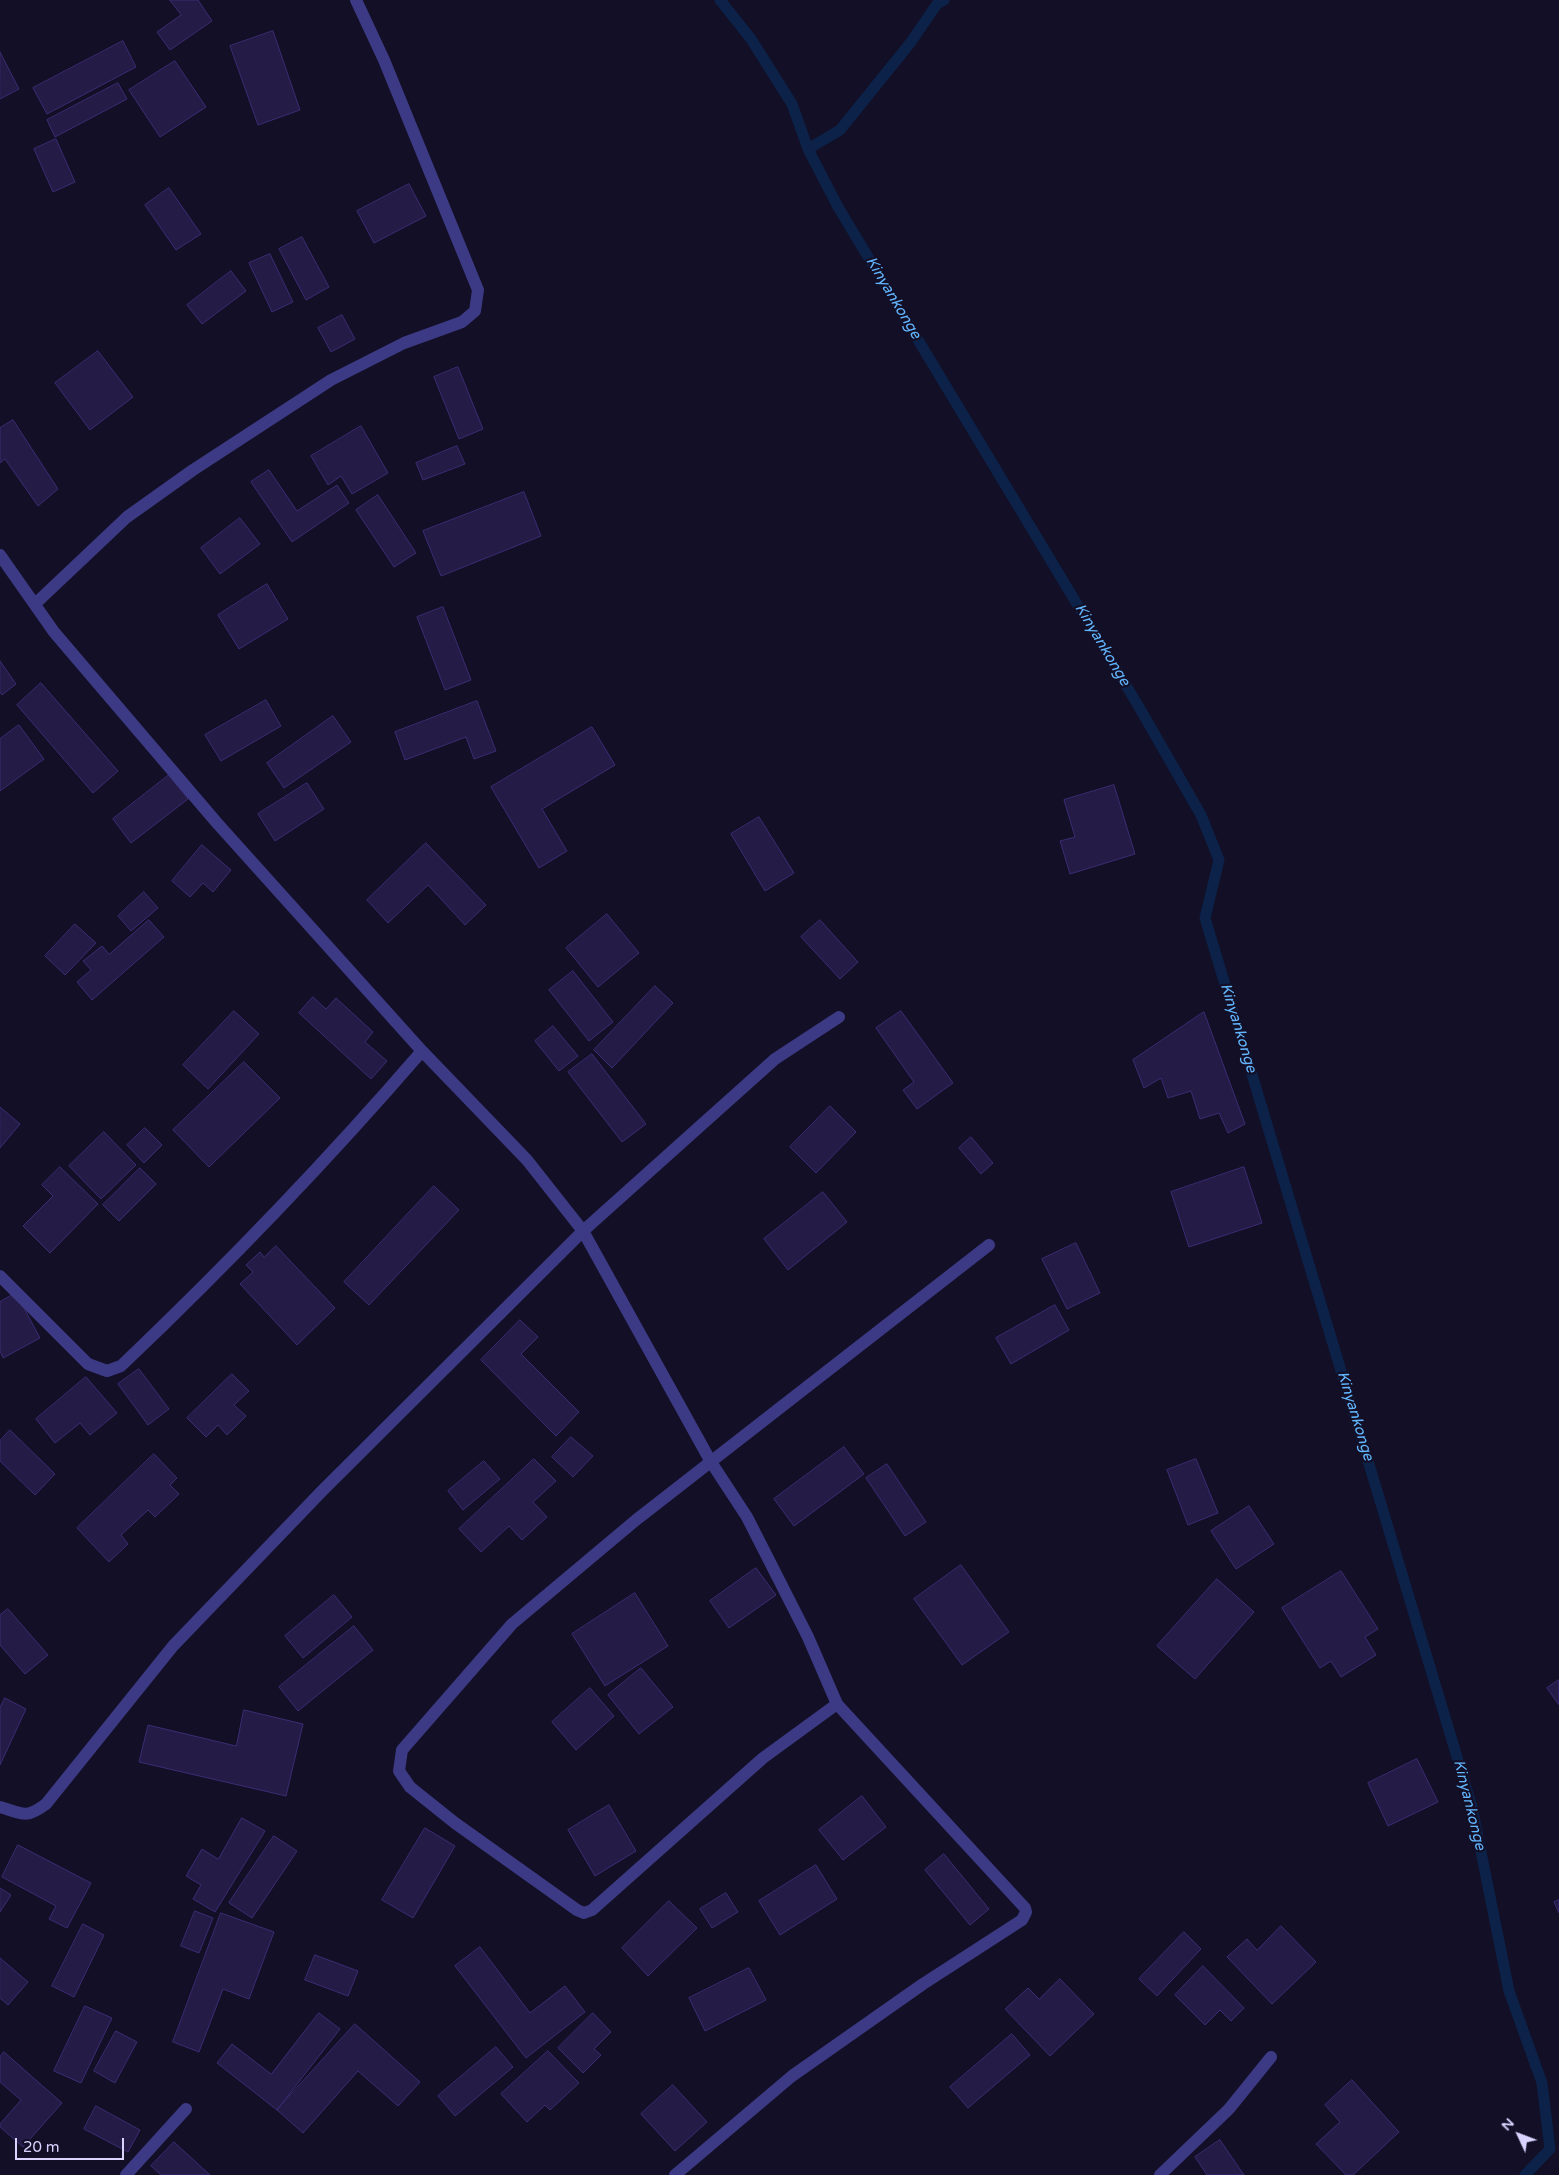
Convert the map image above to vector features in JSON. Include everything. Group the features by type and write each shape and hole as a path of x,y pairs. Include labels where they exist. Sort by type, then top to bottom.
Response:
{"street":[{"path":"35,604 127,517 193,470 332,380 404,343 462,322 475,311 478,290 384,60 356,0"},
{"path":"0,555 54,632 211,816 422,1051 527,1160 584,1231 711,1462 750,1525 808,1637 836,1704 1023,1904 1026,1912 1022,1920 923,1984 792,2076 675,2175"},
{"path":"0,1807 21,1814 33,1814 46,1804 173,1646 322,1491 584,1231 775,1059 839,1017"},
{"path":"0,1276 88,1364 107,1370 121,1366 200,1290 367,1115 422,1051"},
{"path":"836,1704 763,1758 592,1910 584,1913 577,1910 455,1823 410,1787 399,1771 402,1750 512,1624 636,1520 989,1245"},
{"path":"1160,2175 1229,2110 1271,2057"},
{"path":"126,2175 186,2109"}],"building":[{"path":"170,0 198,0 212,21 170,50 157,32 181,15"},
{"path":"273,31 300,110 258,125 230,46"},
{"path":"123,41 136,67 47,114 33,88"},
{"path":"0,52 19,89 0,99"},
{"path":"175,61 206,107 160,137 129,90"},
{"path":"118,83 127,99 55,137 47,120"},
{"path":"56,139 75,182 53,192 34,149"},
{"path":"409,184 426,216 374,243 357,211"},
{"path":"169,188 201,234 176,250 145,205"},
{"path":"302,237 329,287 306,300 279,249"},
{"path":"270,254 293,302 272,312 249,263"},
{"path":"231,271 246,291 202,324 187,305"},
{"path":"342,315 355,339 331,352 318,328"},
{"path":"98,351 133,397 90,430 55,383"},
{"path":"458,367 483,429 459,439 434,377"},
{"path":"13,420 58,489 38,506 5,459 0,463 0,428"},
{"path":"361,426 388,473 352,494 341,476 328,485 311,456"},
{"path":"457,446 465,464 423,480 416,463"},
{"path":"269,470 297,511 337,485 349,503 292,542 251,482"},
{"path":"524,492 541,536 441,576 423,531"},
{"path":"378,495 416,553 394,567 356,510"},
{"path":"240,518 260,544 220,574 201,548"},
{"path":"267,584 288,619 239,649 218,615"},
{"path":"443,607 471,680 445,690 417,617"},
{"path":"0,661 16,684 2,695 0,692"},
{"path":"41,683 118,771 93,793 17,705"},
{"path":"266,700 281,726 221,761 205,735"},
{"path":"477,701 496,751 474,759 466,737 405,760 395,732"},
{"path":"333,716 351,742 284,788 267,763"},
{"path":"19,725 44,759 0,791 0,739"},
{"path":"592,727 615,765 542,809 567,851 539,868 491,787"},
{"path":"169,775 188,799 131,843 113,819"},
{"path":"307,783 324,809 275,841 258,814"},
{"path":"1114,785 1135,854 1070,874 1060,841 1075,837 1064,800"},
{"path":"759,817 794,873 765,891 731,834"},
{"path":"426,843 486,905 465,925 428,885 388,923 367,900"},
{"path":"202,845 231,870 213,892 203,883 190,897 172,881"},
{"path":"144,892 158,908 131,931 118,916"},
{"path":"607,914 639,953 598,987 566,948"},
{"path":"149,920 164,937 92,1000 77,982 91,970 83,961 102,946 109,954"},
{"path":"820,920 858,962 840,979 801,937"},
{"path":"75,924 96,943 65,975 45,956"},
{"path":"573,971 613,1022 589,1041 549,990"},
{"path":"655,986 673,1003 612,1068 594,1050"},
{"path":"313,997 326,1009 336,998 373,1032 365,1042 387,1061 371,1079 299,1013"},
{"path":"234,1011 259,1034 208,1089 183,1065"},
{"path":"901,1011 953,1083 917,1109 903,1090 914,1082 876,1028"},
{"path":"1204,1012 1245,1124 1228,1133 1219,1113 1200,1119 1191,1091 1168,1098 1161,1078 1144,1088 1133,1060"},
{"path":"553,1026 578,1056 559,1071 535,1041"},
{"path":"592,1054 646,1124 622,1142 568,1072"},
{"path":"244,1062 280,1098 209,1167 173,1130"},
{"path":"830,1106 856,1132 816,1173 790,1147"},
{"path":"0,1107 20,1124 0,1148"},
{"path":"145,1128 162,1145 144,1163 127,1145"},
{"path":"104,1132 136,1165 101,1199 69,1166"},
{"path":"971,1137 993,1163 981,1174 959,1148"},
{"path":"60,1167 98,1204 50,1253 23,1226 53,1196 42,1185"},
{"path":"1244,1167 1262,1223 1189,1247 1171,1192"},
{"path":"140,1168 156,1184 119,1221 103,1205"},
{"path":"434,1186 459,1210 369,1305 344,1282"},
{"path":"823,1192 847,1222 788,1270 764,1239"},
{"path":"1076,1243 1100,1293 1067,1309 1042,1259"},
{"path":"276,1246 335,1308 297,1345 240,1284 253,1272 246,1265 260,1252 264,1257"},
{"path":"16,1293 40,1338 3,1358 0,1351 0,1302"},
{"path":"1055,1305 1069,1330 1011,1364 996,1338"},
{"path":"520,1320 538,1337 521,1354 579,1412 556,1436 481,1360"},
{"path":"139,1369 169,1409 148,1425 118,1384"},
{"path":"232,1374 249,1391 234,1405 246,1416 227,1435 218,1425 206,1437 187,1418"},
{"path":"86,1377 117,1413 90,1435 80,1423 55,1443 36,1419"},
{"path":"10,1430 55,1474 35,1495 0,1461 0,1441"},
{"path":"571,1437 593,1456 573,1477 552,1457"},
{"path":"844,1447 864,1474 794,1526 774,1499"},
{"path":"154,1454 177,1478 170,1485 179,1494 155,1517 148,1510 121,1535 128,1544 109,1562 77,1528"},
{"path":"534,1459 556,1481 533,1502 547,1517 522,1540 509,1526 481,1552 459,1529"},
{"path":"1196,1459 1218,1513 1188,1525 1167,1470"},
{"path":"484,1461 500,1479 463,1510 448,1491"},
{"path":"887,1464 926,1522 905,1536 866,1478"},
{"path":"1249,1506 1274,1544 1236,1569 1211,1531"},
{"path":"961,1565 1009,1632 962,1665 914,1599"},
{"path":"756,1568 776,1595 729,1628 710,1601"},
{"path":"1341,1571 1378,1629 1365,1637 1376,1655 1341,1677 1331,1661 1320,1668 1282,1608"},
{"path":"1217,1579 1254,1612 1195,1679 1157,1646"},
{"path":"635,1593 668,1646 605,1686 572,1634"},
{"path":"334,1595 352,1617 303,1658 285,1636"},
{"path":"8,1609 48,1655 25,1674 0,1645 0,1615"},
{"path":"354,1626 373,1650 298,1711 279,1687"},
{"path":"641,1668 673,1707 639,1734 608,1695"},
{"path":"1559,1680 1559,1705 1547,1688"},
{"path":"590,1688 614,1716 576,1750 552,1722"},
{"path":"5,1698 26,1709 0,1765 0,1708"},
{"path":"244,1710 303,1724 286,1796 139,1762 148,1725 236,1746"},
{"path":"1417,1759 1438,1802 1388,1826 1368,1783"},
{"path":"862,1796 886,1827 843,1860 819,1830"},
{"path":"609,1805 636,1851 595,1876 568,1830"},
{"path":"242,1818 265,1831 215,1912 193,1899 201,1885 186,1876 202,1849 218,1859"},
{"path":"425,1828 455,1846 413,1918 382,1900"},
{"path":"274,1836 297,1851 252,1918 229,1903"},
{"path":"18,1845 91,1883 67,1928 49,1919 56,1906 2,1877"},
{"path":"944,1854 989,1909 970,1925 925,1870"},
{"path":"816,1865 837,1899 780,1935 759,1901"},
{"path":"0,1888 11,1895 0,1912"},
{"path":"726,1893 738,1912 712,1928 700,1909"},
{"path":"1559,1900 1559,1913 1554,1902"},
{"path":"669,1901 697,1928 648,1976 622,1948"},
{"path":"195,1911 213,1918 199,1953 181,1946"},
{"path":"221,1913 274,1932 249,1999 223,1989 199,2052 173,2042"},
{"path":"83,1924 104,1935 74,1997 52,1986"},
{"path":"1281,1926 1316,1962 1272,2004 1227,1957 1247,1939 1257,1950"},
{"path":"1184,1932 1201,1949 1157,1996 1139,1979"},
{"path":"480,1947 530,2013 565,1986 585,2012 526,2058 455,1966"},
{"path":"315,1955 358,1971 348,1996 305,1980"},
{"path":"0,1958 28,1982 8,2005 0,1998"},
{"path":"1203,1966 1244,2008 1231,2021 1220,2010 1205,2025 1175,1995"},
{"path":"749,1968 766,2000 705,2031 689,1998"},
{"path":"1060,1979 1094,2014 1050,2056 1005,2009 1028,1988 1039,1999"},
{"path":"85,2006 112,2018 81,2083 54,2071"},
{"path":"319,2013 340,2029 277,2110 217,2063 232,2044 271,2074"},
{"path":"593,2013 611,2032 594,2049 601,2055 583,2073 558,2048"},
{"path":"355,2024 420,2082 398,2106 358,2071 303,2133 277,2110"},
{"path":"116,2031 137,2042 115,2083 94,2071"},
{"path":"1012,2034 1030,2055 968,2108 950,2087"},
{"path":"496,2047 513,2067 455,2116 438,2096"},
{"path":"548,2051 579,2083 550,2110 545,2105 527,2122 501,2094"},
{"path":"4,2052 62,2103 23,2147 0,2127 0,2124 21,2100 0,2082 0,2057"},
{"path":"1352,2080 1399,2132 1353,2175 1346,2175 1316,2144 1340,2122 1325,2105"},
{"path":"673,2085 707,2122 675,2151 641,2114"},
{"path":"96,2106 140,2130 128,2152 84,2129"},
{"path":"1220,2140 1244,2175 1207,2175 1195,2157"},
{"path":"174,2142 210,2175 161,2175 151,2166"}],"waterway":[{"path":"720,0 751,39 792,104 808,149"},
{"name":"Kinyankonge","path":"944,0 937,4 911,42 840,130 808,149 838,207 1139,707 1201,815 1219,860 1205,918 1472,1807 1509,1991 1542,2083 1550,2149 1525,2175"}]}
